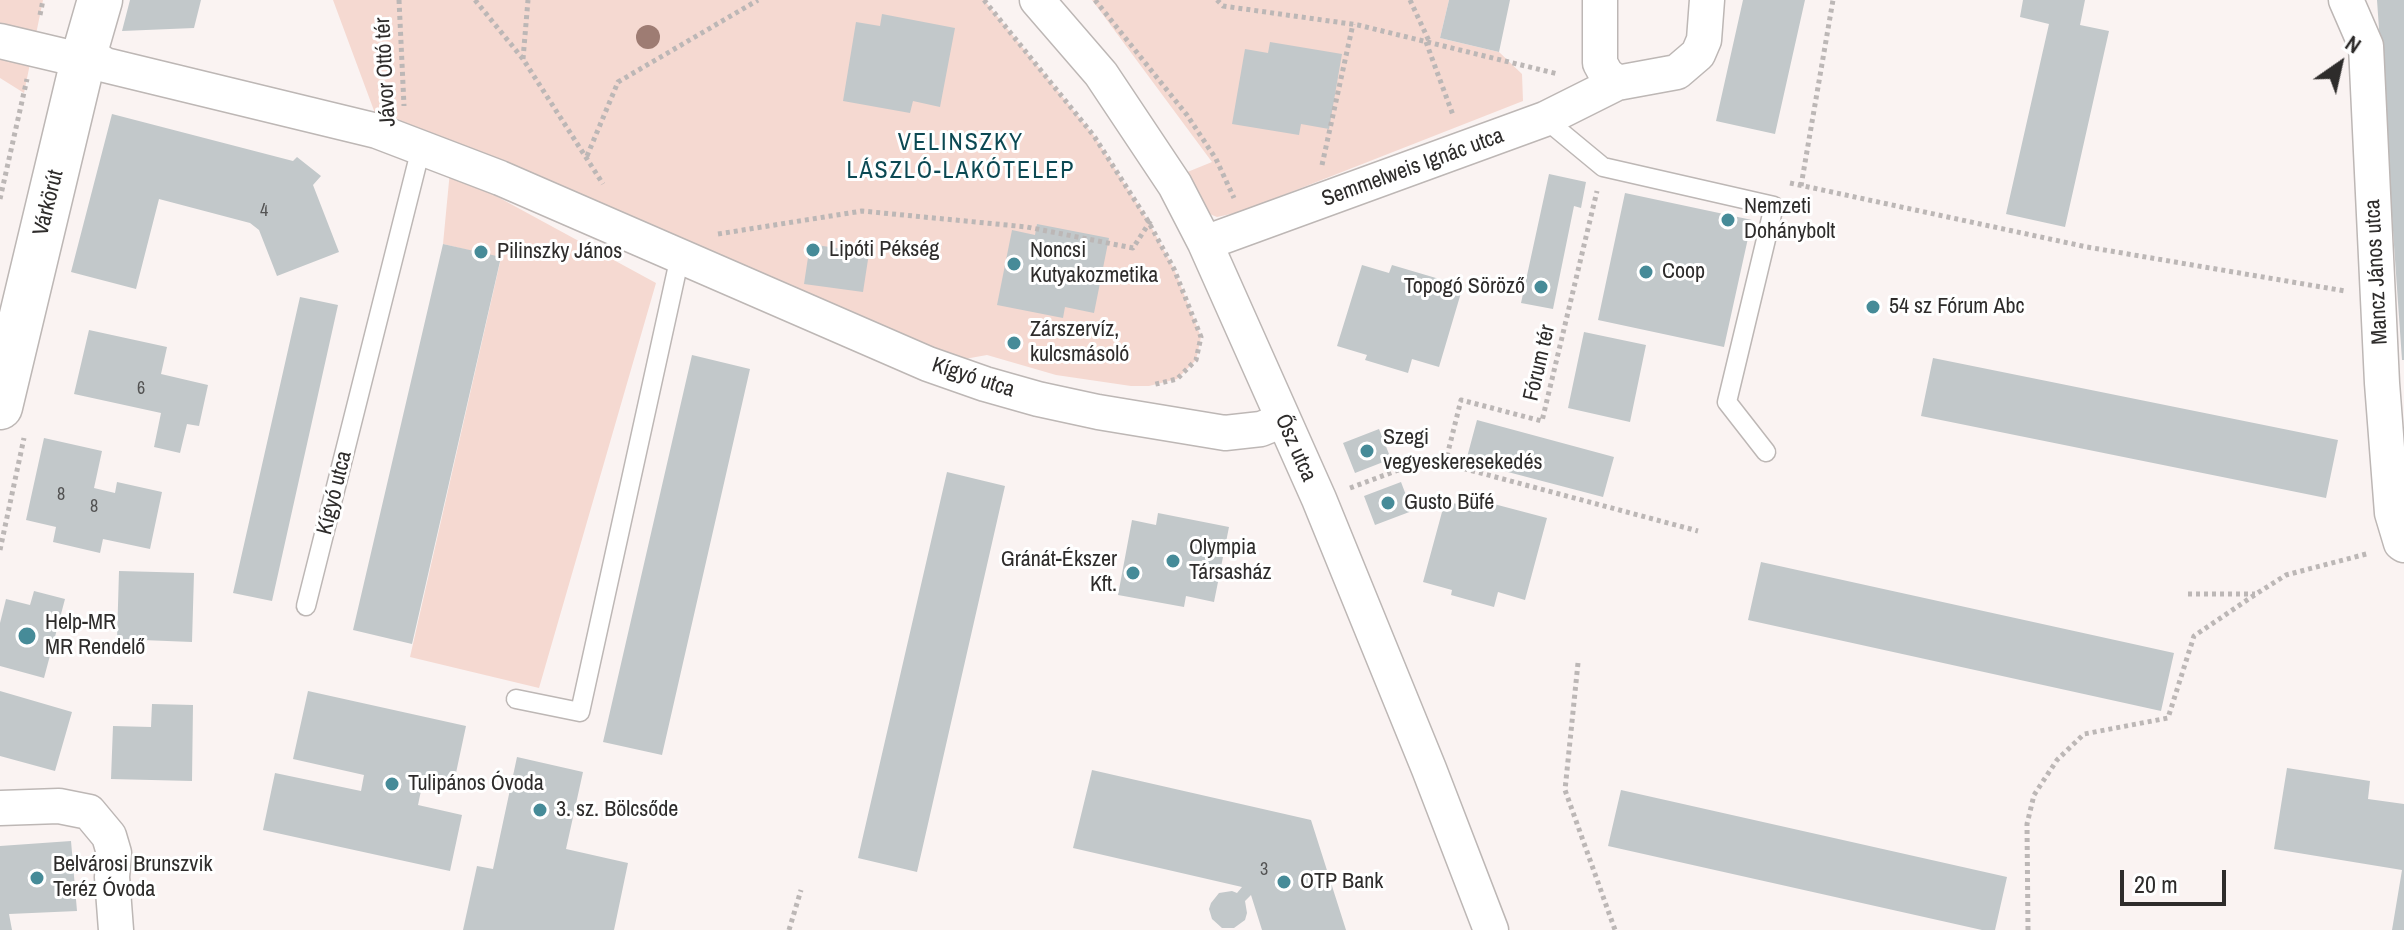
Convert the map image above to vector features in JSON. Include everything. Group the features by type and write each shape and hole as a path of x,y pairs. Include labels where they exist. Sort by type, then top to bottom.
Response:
{"street":[{"name":"Várkörút","path":"0,407 81,55 90,0"},
{"name":"Várkörút","path":"0,369 81,55 100,0"},
{"name":"Ősz utca","path":"1037,0 1101,74 1175,185 1205,243 1319,499 1491,930"},
{"path":"1600,0 1600,63 1606,74 1617,83"},
{"name":"Semmelweis Ignác utca","path":"1205,243 1545,119 1617,83 1677,72 1689,64 1704,40 1707,0"},
{"name":"Mancz János utca","path":"2346,0 2366,46 2382,383 2392,513 2403,544"},
{"name":"Kígyó utca","path":"0,41 81,55 105,65 377,131 500,178 928,364 1038,399 1225,433 1261,429 1283,420"},
{"path":"0,808 59,806 89,812 109,836 114,853 112,877 116,930"}],"lane":[{"path":"1545,119 1603,167 1774,206 1727,402 1766,452"},
{"name":"Kígyó utca","path":"306,606 414,146"},
{"path":"516,699 580,712 684,258"}],"path":[{"path":"0,199 43,0"},
{"name":"Jávor Ottó tér","path":"399,0 414,146"},
{"path":"475,0 523,59 637,239"},
{"path":"523,59 528,0"},
{"path":"586,157 618,82 758,0"},
{"path":"984,0 1094,136 1148,221 1174,269 1201,337 1196,360 1177,379 1140,386"},
{"path":"1095,0 1187,115 1216,159 1234,198 1249,192"},
{"path":"1217,0 1223,6 1353,24 1559,74"},
{"path":"1410,0 1453,115"},
{"path":"1801,186 1833,0"},
{"path":"1321,166 1353,24"},
{"name":"Fórum tér","path":"1445,464 1461,400 1542,421 1603,167"},
{"path":"1778,180 2087,247 2378,296"},
{"path":"684,258 690,239 773,223 862,211 1027,227 1133,248 1148,221 1184,204"},
{"path":"1319,499 1428,459 1698,531"},
{"path":"2028,930 2027,824 2034,795 2057,760 2084,734 2168,718 2194,636 2286,575 2403,544"},
{"path":"2188,594 2256,594"},
{"path":"1578,663 1565,790 1615,930"},
{"path":"789,930 801,890"}],"shaded area":[{"path":"0,0 43,0 24,93 0,78"},
{"path":"333,0 984,0 1094,136 1148,221 1174,269 1201,337 1196,360 1177,379 1149,386 1056,375 987,355 931,365 376,116"},
{"path":"1092,0 1449,0 1440,38 1499,52 1522,74 1523,101 1240,212 1217,217 1202,211 1185,173 1212,162"},
{"path":"450,171 656,283 539,688 410,657 501,258 443,244"}],"building":[{"path":"130,0 201,0 194,28 122,31"},
{"path":"1449,0 1510,0 1499,52 1440,38"},
{"path":"1743,0 1805,0 1775,134 1716,121"},
{"path":"2023,0 2085,0 2080,25 2109,31 2065,227 2006,214 2049,24 2020,17"},
{"path":"2377,0 2404,0 2404,360 2402,360"},
{"path":"882,14 955,28 940,107 913,101 910,113 843,101 856,22 880,26"},
{"path":"1270,42 1342,54 1329,129 1301,124 1299,135 1232,124 1245,49 1268,53"},
{"path":"112,114 293,161 297,157 321,176 313,185 339,252 277,276 259,230 250,223 159,199 136,289 71,272"},
{"path":"1549,174 1586,182 1581,208 1574,206 1553,309 1521,303"},
{"path":"1625,193 1752,220 1724,347 1598,320"},
{"path":"1037,224 1109,238 1094,313 1065,307 1063,318 997,305 1012,230 1035,235"},
{"path":"443,244 501,257 412,644 353,630"},
{"path":"810,244 869,253 863,292 804,284"},
{"path":"1362,265 1389,273 1392,265 1463,286 1439,367 1412,359 1408,373 1365,360 1367,355 1337,346"},
{"path":"300,297 338,305 272,601 233,593"},
{"path":"89,330 167,347 161,374 208,385 199,426 187,424 180,453 154,447 161,413 74,394"},
{"path":"1584,332 1646,345 1630,422 1568,408"},
{"path":"692,355 750,369 662,755 603,742"},
{"path":"1933,358 2338,440 2326,498 1921,416"},
{"path":"1477,420 1614,457 1603,497 1466,461"},
{"name":"Szegi vegyeskeresekedés","path":"1379,429 1391,459 1355,473 1343,443"},
{"path":"44,438 102,451 94,488 115,493 117,482 162,492 150,549 103,539 100,553 53,542 56,527 26,520"},
{"path":"947,472 1005,486 917,872 858,858"},
{"name":"Gusto Büfé","path":"1401,482 1412,511 1375,525 1364,496"},
{"path":"1475,499 1547,518 1525,600 1498,592 1494,607 1451,595 1452,590 1423,582 1445,501 1473,508"},
{"name":"Olympia Társasház","path":"1158,513 1229,527 1214,602 1186,596 1184,607 1118,595 1132,520 1156,525"},
{"path":"1761,562 2174,653 2161,711 1748,620"},
{"path":"119,571 194,573 192,642 117,639"},
{"path":"34,591 65,599 44,678 0,666 0,623 6,599 30,605"},
{"path":"0,691 72,712 55,771 0,756"},
{"name":"Tulipános Óvoda","path":"308,691 466,726 453,787 423,781 418,805 462,815 450,871 263,830 275,773 361,791 364,775 293,759"},
{"path":"152,704 193,705 192,781 111,779 113,726 151,727"},
{"name":"3. sz. Bölcsőde","path":"517,757 583,772 566,849 628,863 614,930 463,930 477,866 493,869"},
{"path":"2287,768 2370,781 2368,799 2404,804 2404,930 2392,930 2402,870 2274,849"},
{"path":"1092,770 1311,820 1346,930 1262,930 1251,895 1245,901 1245,920 1234,928 1222,928 1212,919 1211,903 1219,893 1237,893 1242,887 1073,848"},
{"path":"1621,790 2007,877 1995,930 1982,930 1608,846"},
{"name":"Belvárosi Brunszvik Teréz Óvoda","path":"71,841 77,911 9,914 12,930 0,930 0,846"}],"place":[{"name":"Nemzeti Dohánybolt","path":"1728,220"},
{"name":"Lipóti Pékség","path":"813,250"},
{"name":"Pilinszky János","path":"481,252"},
{"name":"Noncsi Kutyakozmetika","path":"1014,264"},
{"name":"Coop","path":"1646,272"},
{"name":"Topogó Söröző","path":"1541,287"},
{"name":"54 sz Fórum Abc","path":"1873,307"},
{"name":"Zárszervíz, kulcsmásoló","path":"1014,343"},
{"name":"Szegi vegyeskeresekedés","path":"1367,451"},
{"name":"Gusto Büfé","path":"1388,503"},
{"name":"Olympia Társasház","path":"1173,561"},
{"name":"Gránát-Ékszer Kft.","path":"1133,573"},
{"name":"Help-MR MR Rendelő","path":"27,636"},
{"name":"Tulipános Óvoda","path":"392,784"},
{"name":"3. sz. Bölcsőde","path":"540,810"},
{"name":"Belvárosi Brunszvik Teréz Óvoda","path":"37,878"},
{"name":"OTP Bank","path":"1284,882"}],"district":[{"name":"VELINSZKY LÁSZLÓ-LAKÓTELEP","path":"961,158"}]}
